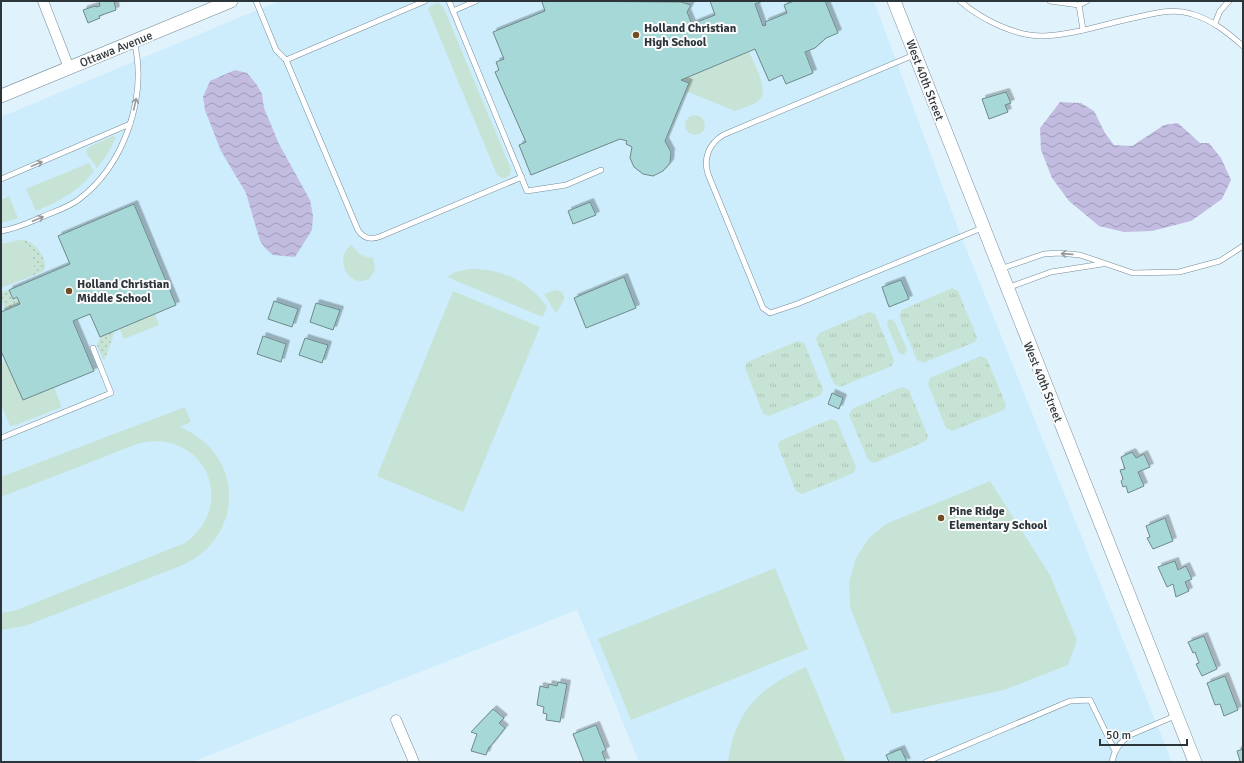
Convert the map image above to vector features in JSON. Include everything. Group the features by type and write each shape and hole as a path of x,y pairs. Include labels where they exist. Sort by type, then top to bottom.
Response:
{"street":[{"path":"43,1 69,68"},
{"name":"Ottawa Avenue","path":"1,96 231,1"},
{"name":"West 40th Street","path":"894,1 1006,289 1195,762"},
{"path":"396,720 414,762"}],"lane":[{"path":"256,1 276,50 286,60 358,230 363,236 370,239 378,237 522,177"},
{"path":"286,60 425,1"},
{"path":"449,1 527,191 566,184 601,170"},
{"path":"453,11 476,1"},
{"path":"960,1 972,11 990,21 1024,33 1042,36 1083,30 1168,11 1191,13 1215,23 1243,46"},
{"path":"1050,1 1079,5 1087,1"},
{"path":"1215,23 1220,11 1229,1"},
{"path":"1079,5 1083,30"},
{"path":"1,231 20,226 69,205 85,194 113,160 130,124 137,95 139,78 138,57 134,41"},
{"path":"915,55 723,135 714,143 708,152 706,165 708,174 761,304 765,310 770,313 797,304 982,228"},
{"path":"1,179 130,124"},
{"path":"999,269 1044,254 1080,254 1133,273 1178,272 1220,261 1243,246"},
{"path":"1006,289 1051,272 1104,263"},
{"path":"1,437 112,393 93,348"},
{"path":"926,762 1070,701 1090,700 1115,751"},
{"path":"1112,762 1115,751 1119,745 1130,735 1176,716"}],"shaded area":[{"path":"279,1 874,1 958,228 1172,762 639,762 577,610 192,762 1,762 1,117"}],"green space":[{"path":"438,3 443,6 511,169 510,175 504,179 497,175 428,9 430,6"},
{"path":"749,52 760,78 763,91 762,97 756,103 735,111 686,91 689,83 681,80"},
{"path":"695,115 702,118 705,125 702,132 695,135 688,132 685,125 688,118"},
{"path":"113,136 116,138 107,155 97,168 87,154 86,150 91,146"},
{"path":"89,163 94,171 81,185 68,195 36,211 26,189"},
{"path":"9,196 18,218 1,223 1,200"},
{"path":"20,240 28,247 34,261 32,276 1,288 1,244"},
{"path":"20,240 26,240 36,246 40,251 43,256 45,267 44,271 32,276 34,261 28,247"},
{"path":"351,245 361,255 370,258 373,257 375,270 369,279 361,281 355,280 345,271 343,264 344,257 346,251"},
{"path":"469,269 492,271 523,283 540,298 547,307 543,317 447,277 455,272"},
{"path":"952,288 958,291 977,337 975,342 923,363 917,360 899,316 902,310"},
{"path":"9,290 13,299 17,297 20,304 6,310 1,299 1,292"},
{"path":"556,290 562,292 565,298 557,312 555,312 544,294"},
{"path":"453,291 540,327 463,512 377,476"},
{"path":"869,312 875,314 894,360 892,366 840,387 834,384 816,339 819,333"},
{"path":"155,314 159,325 124,339 120,329"},
{"path":"891,319 895,322 907,349 904,355 899,353 887,325 888,320"},
{"path":"115,331 104,361 97,345 100,337"},
{"path":"798,341 804,343 823,389 821,395 769,416 763,413 745,368 747,362"},
{"path":"981,356 987,359 1006,405 1004,410 952,431 946,428 928,384 930,378"},
{"path":"5,358 23,400 54,387 62,407 10,426 1,404 1,367"},
{"path":"902,387 909,390 928,436 926,441 874,463 868,460 849,415 852,409"},
{"path":"185,407 191,422 180,427 201,439 217,456 226,475 229,495 226,516 218,535 203,552 183,565 25,626 1,630 1,613 17,610 185,543 201,527 210,508 211,489 206,472 195,457 180,446 160,441 137,444 1,497 1,477"},
{"path":"831,419 837,421 856,467 854,473 802,494 796,491 778,446 780,441"},
{"path":"990,481 1050,575 1077,640 1068,665 1004,690 892,714 850,607 849,582 856,558 868,539 886,524"},
{"path":"775,568 808,649 631,720 598,639"},
{"path":"806,667 846,762 728,762 731,744 736,728 752,702 776,683 790,674"}],"water":[{"path":"235,70 247,73 257,85 262,94 264,108 279,144 310,200 313,216 312,230 295,257 273,255 260,241 246,193 221,151 205,110 203,97 210,81"},
{"path":"1060,102 1081,103 1094,111 1105,133 1114,145 1132,146 1164,125 1178,123 1200,143 1209,143 1221,158 1231,180 1222,199 1191,221 1152,231 1124,232 1099,226 1069,201 1052,178 1041,150 1040,128"}],"building":[{"path":"99,1 114,1 116,10 99,16 100,18 88,23 83,10 100,6"},
{"path":"710,1 763,1 755,4 763,26 766,25 765,22 787,13 784,5 794,1 825,1 838,33 826,38 815,48 805,52 813,73 786,84 782,75 769,81 755,49 681,80 689,83 665,141 671,152 670,163 663,171 653,176 643,174 634,167 630,158 632,147 626,144 627,141 620,139 531,175 519,145 526,142 495,72 499,70 496,62 504,59 493,32 545,11 542,2 681,2 691,5 687,12 692,24 715,15"},
{"path":"1006,92 1011,103 1005,105 1008,112 989,119 982,99"},
{"path":"590,202 596,215 573,224 568,211"},
{"path":"134,204 176,305 100,337 90,314 73,321 94,371 23,400 1,351 1,312 20,304 17,297 13,299 9,290 70,264 58,236"},
{"path":"624,277 636,308 586,328 574,298"},
{"path":"901,280 909,299 889,307 882,287"},
{"path":"274,301 298,309 292,327 268,319"},
{"path":"316,303 340,310 333,330 310,322"},
{"path":"263,336 286,344 281,362 257,354"},
{"path":"305,338 328,345 322,363 299,355"},
{"path":"832,393 843,398 839,409 828,404"},
{"path":"1132,452 1136,458 1144,454 1150,467 1138,472 1144,486 1128,493 1126,486 1123,487 1121,481 1123,479 1120,470 1125,469 1121,457"},
{"path":"1165,518 1173,541 1153,549 1147,538 1150,537 1146,526"},
{"path":"1175,561 1178,570 1186,566 1192,579 1185,582 1189,591 1176,597 1173,584 1167,587 1158,567"},
{"path":"1204,636 1217,669 1202,676 1196,664 1199,663 1195,652 1193,653 1188,642"},
{"path":"1225,676 1238,710 1224,716 1220,704 1215,705 1207,683"},
{"path":"558,682 567,684 560,722 546,720 547,714 543,713 544,707 537,705 540,686 548,688 549,684 557,686"},
{"path":"493,709 504,718 499,723 505,728 489,747 486,755 471,751 477,734 471,732"},
{"path":"596,725 606,750 602,752 606,762 584,762 573,734"},
{"path":"901,749 907,762 889,762 886,755"},
{"path":"1243,749 1243,762 1238,762 1240,761 1237,751"}],"place":[{"name":"Holland Christian High School","path":"636,35"},
{"name":"Holland Christian Middle School","path":"69,291"},
{"name":"Pine Ridge Elementary School","path":"941,518"}]}
